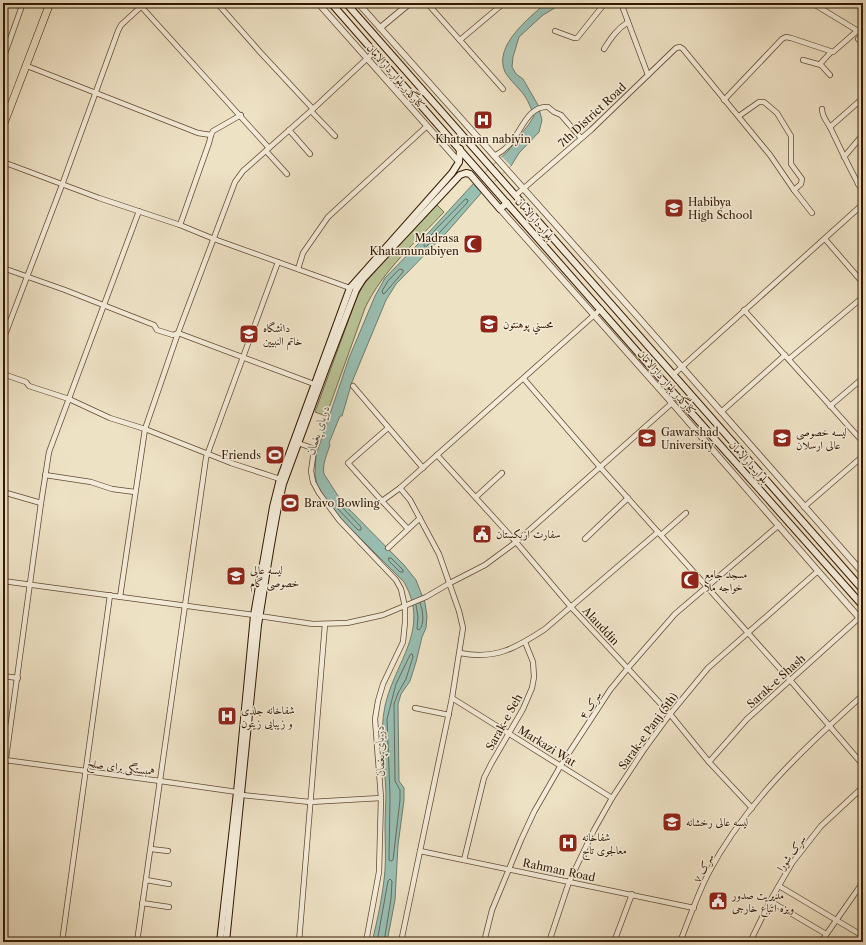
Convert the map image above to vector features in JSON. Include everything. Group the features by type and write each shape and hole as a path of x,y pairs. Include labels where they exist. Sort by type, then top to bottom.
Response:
{"highway":[{"path":"3,126 5,116 27,66 50,3"}],"main road":[{"path":"257,616 283,484 298,443 314,384 350,288 452,173 459,162 460,149 331,3"},
{"path":"346,3 456,130 448,136"},
{"name":"بلوار دارالامان","path":"456,130 516,195 863,590"},
{"name":"بلوار دارالامان","path":"460,149 863,606"},
{"name":"کنارگذر بلوار دارالامان","path":"308,408 351,301 363,279 460,175 463,173 468,173 500,209"},
{"path":"500,209 507,203"},
{"path":"534,233 542,226"},
{"path":"642,369 648,364"},
{"path":"226,942 235,833 257,616 274,507 280,479 308,408"},
{"path":"220,942 235,833"}],"street":[{"path":"3,59 23,3"},
{"path":"217,3 335,136"},
{"name":"کنارگذر بلوار دارالامان","path":"318,3 459,162"},
{"name":"کنارگذر بلوار دارالامان","path":"358,3 638,317 804,507 862,569"},
{"path":"380,28 410,3"},
{"path":"427,3 503,89"},
{"path":"460,40 504,3"},
{"path":"555,31 578,38 605,3"},
{"path":"621,3 648,75"},
{"path":"812,3 863,34 858,39 863,44"},
{"path":"3,340 121,25 141,4 241,115 287,174"},
{"path":"604,49 620,27 628,22"},
{"path":"820,64 831,52 835,51 857,31"},
{"path":"812,213 770,155 739,116 724,100 782,39 786,37 831,52"},
{"name":"7th District Road","path":"516,195 581,138 676,48 683,48 724,100"},
{"path":"120,597 145,429 178,334 236,182 243,172 374,52"},
{"path":"804,60 820,64 830,75"},
{"path":"27,66 198,133 211,134"},
{"path":"830,127 863,98"},
{"path":"739,116 759,102 764,102 777,113 791,136 791,164 802,179 801,184 794,190"},
{"path":"496,158 512,141 532,112 539,108 548,107 554,112 561,114 581,138"},
{"path":"822,109 824,119 830,127 863,192"},
{"path":"180,225 211,134 213,131 241,115"},
{"path":"298,269 303,253 328,217 427,126"},
{"path":"289,130 310,154"},
{"path":"844,157 860,138"},
{"path":"3,162 62,185 180,225 214,239 350,288"},
{"path":"858,184 863,180"},
{"path":"674,374 863,204"},
{"name":"کنارگذر بلوار دارالامان","path":"500,209 672,403 861,620"},
{"path":"3,780 4,760 18,678 29,584 49,452 139,211"},
{"path":"824,239 863,283"},
{"path":"136,942 151,849 184,606 207,454 278,262"},
{"path":"3,268 65,290 154,325 157,330 173,336 178,334 314,384"},
{"path":"790,359 863,297"},
{"path":"382,501 423,468 601,310"},
{"path":"744,310 790,359 863,442"},
{"path":"721,412 785,355"},
{"path":"3,374 26,382 29,386 69,399 110,418 145,429 231,463 280,479"},
{"path":"830,406 863,378"},
{"path":"524,379 600,467 790,680 863,765"},
{"path":"353,386 423,468"},
{"path":"3,581 313,624 347,622 369,618 406,606 485,566 516,542 672,403"},
{"path":"388,428 348,463 408,529"},
{"path":"298,443 314,450 311,471 313,482 319,493 339,520 396,580 401,589 406,606 402,642 383,684 378,701 376,719 381,798 379,872 366,942"},
{"name":"Alauddin","path":"437,455 516,542 571,607 670,714 709,762 752,808"},
{"path":"804,507 863,456"},
{"path":"476,497 502,473"},
{"path":"45,475 91,482 112,489 135,492"},
{"path":"400,488 410,500 439,554 450,583 463,628 452,698 401,942"},
{"path":"3,492 41,503"},
{"path":"585,539 628,498"},
{"path":"460,653 473,656 492,655 525,642 545,629 686,513"},
{"path":"388,548 420,518"},
{"name":"سرک ۴","path":"484,942 492,910 520,840 534,812 561,765 610,690 675,614 779,525"},
{"name":"Sarak-e Panj (5th)","path":"549,942 569,882 591,836 612,798 643,751 670,714 708,668 818,571"},
{"path":"62,942 110,596"},
{"name":"Sarak-e Shash","path":"709,762 747,719 790,680 861,620"},
{"path":"299,942 325,624"},
{"name":"Sarak-e Seh","path":"464,860 484,778 523,709 532,688 534,676 533,662 525,642"},
{"path":"3,676 18,678"},
{"name":"سرک ۷","path":"680,942 708,874 736,829 785,768 863,695"},
{"name":"Markazi Wat","path":"452,698 612,798"},
{"path":"415,708 448,715"},
{"name":"همبستگی برای صلح","path":"4,760 160,781 239,794 310,802 381,798"},
{"name":"سرک شورا","path":"750,942 770,901 792,863 821,826 863,786"},
{"path":"151,849 168,851"},
{"name":"Rahman Road","path":"420,851 694,908"},
{"path":"146,880 169,884"},
{"path":"821,942 863,882"},
{"path":"779,886 863,936"},
{"path":"614,942 632,894"},
{"path":"770,901 826,934"},
{"path":"142,903 169,907"}],"green space":[{"path":"435,203 444,212 401,257 372,294 365,308 326,416 315,412 357,297 364,284"}],"water":[{"path":"546,3 563,3 543,15 519,37 513,57 512,67 516,74 523,79 538,105 542,120 539,132 519,153 511,166 482,192 447,232 396,284 386,300 352,382 342,416 340,416 329,443 330,445 324,463 324,474 342,502 404,565 416,580 425,603 427,616 426,628 422,637 410,681 401,694 398,704 399,781 404,788 404,800 398,845 395,900 387,942 372,942 382,897 385,864 386,794 382,739 383,717 390,690 408,645 414,615 411,599 404,582 337,515 317,485 315,474 316,455 349,358 375,296 385,278 474,183 508,151 534,116 524,95 505,72 503,62 504,52 515,33"}],"pier":[{"path":"502,157 511,166 482,192 474,183"}],"place":[{"name":"Khataman nabiyin","path":"483,120"},
{"name":"Habibya High School","path":"674,208"},
{"name":"Madrasa Khatamunabiyen","path":"473,244"},
{"name":"محسني پوهنتون","path":"489,324"},
{"name":"دانشگاه خاتم النبیین","path":"249,334"},
{"name":"Gawarshad University","path":"647,438"},
{"name":"لیسه خصوصی عالی ارسلان","path":"782,438"},
{"name":"Friends","path":"275,455"},
{"name":"Bravo Bowling","path":"290,503"},
{"name":"سفارت ازبکستان","path":"482,534"},
{"name":"لیسه عالی خصوصی گام","path":"236,576"},
{"name":"مسجد جامع خواجه ملا","path":"690,580"},
{"name":"شفاخانه جلدی و زیبایی زیتون","path":"227,716"},
{"name":"لیسه عالی رخشانه","path":"672,822"},
{"name":"شفاخانه معالجوی تاج","path":"568,843"},
{"name":"مدیریت صدور ویزه اتباع خارجی","path":"718,901"}],"water label":[{"name":"دریای پغمان","path":"318,430"},
{"name":"دریای پغمان","path":"380,751"}]}
